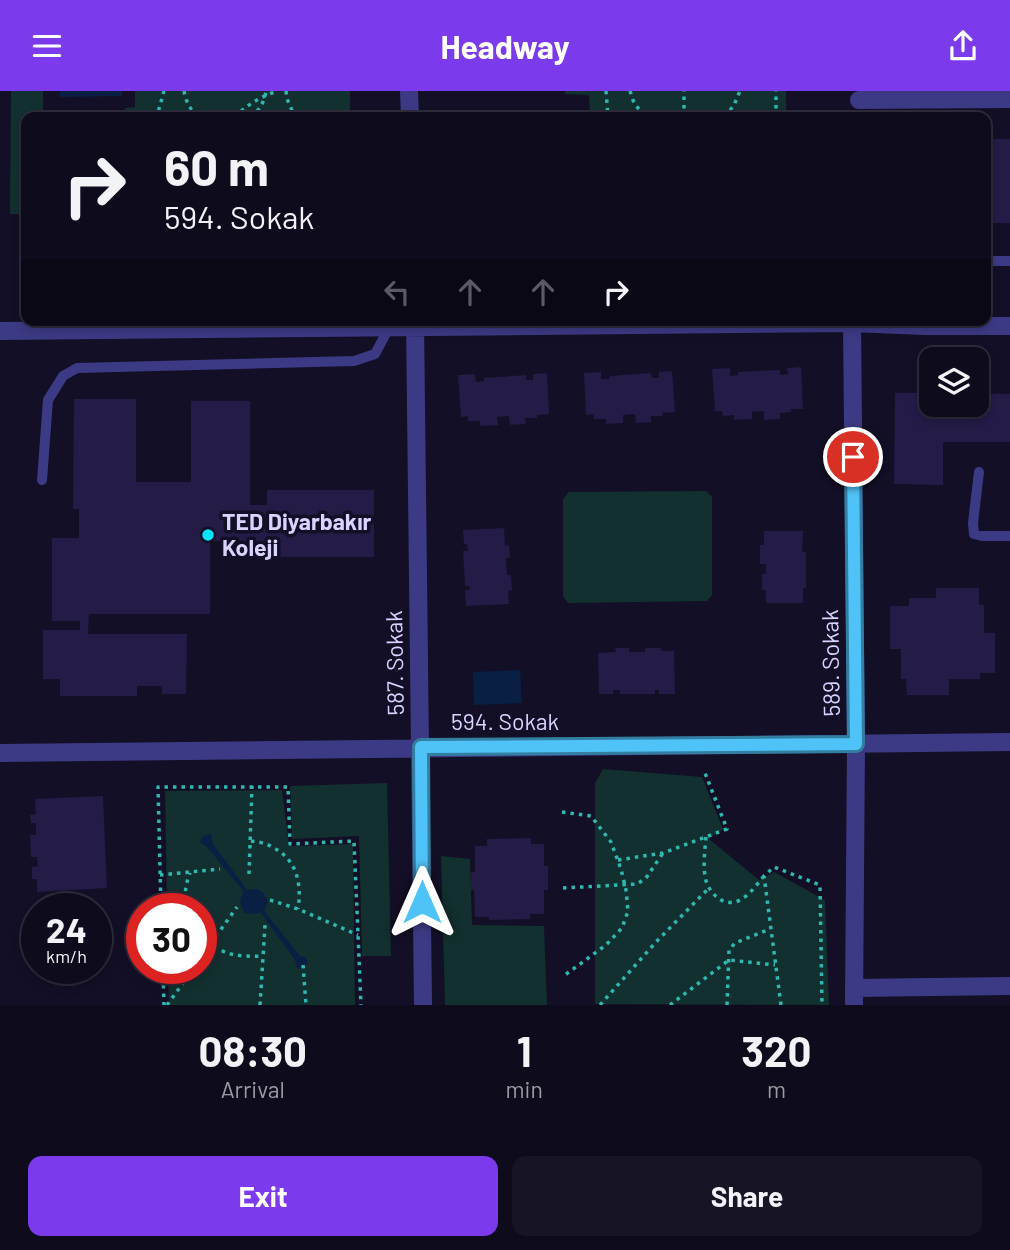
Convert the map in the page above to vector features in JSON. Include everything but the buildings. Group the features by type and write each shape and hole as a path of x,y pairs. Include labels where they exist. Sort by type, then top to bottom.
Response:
{"street":[{"path":"410,91 410,112"},
{"path":"858,103 1010,99"},
{"path":"991,325 1010,326"},
{"path":"0,331 391,326"},
{"name":"587. Sokak","path":"415,326 423,1005"},
{"name":"589. Sokak","path":"852,326 856,744 854,996"},
{"name":"594. Sokak","path":"0,753 1010,742"},
{"path":"854,996 1010,986"}],"lane":[{"path":"991,261 1010,261"},
{"path":"42,480 48,400 63,376 76,368 354,361 375,354 391,326"},
{"path":"979,472 972,523 974,534 1010,536"}],"path":[{"path":"157,112 164,91"},
{"path":"184,91 186,101 193,112"},
{"path":"241,112 266,93 278,91"},
{"path":"286,91 293,112"},
{"path":"606,91 608,112"},
{"path":"630,91 640,112"},
{"path":"684,112 685,91"},
{"path":"729,112 740,91"},
{"path":"776,91 776,112"},
{"path":"258,112 266,93"},
{"path":"618,860 663,853 727,829 705,773"},
{"path":"249,874 252,786"},
{"path":"161,893 158,787 288,787 290,844 354,841 361,1005"},
{"path":"562,812 591,816 611,842 625,885 628,911 622,928 606,945 565,975"},
{"path":"706,837 704,870 708,889 724,902 739,902 774,867 820,885 822,1005"},
{"path":"251,841 272,846 293,865 301,891 298,909"},
{"path":"563,888 636,884 646,878 663,853"},
{"path":"160,875 220,869"},
{"path":"185,893 190,872"},
{"path":"764,876 780,1005"},
{"path":"600,1005 708,889"},
{"path":"270,900 358,935"},
{"path":"217,934 237,907"},
{"path":"260,1005 265,925"},
{"path":"727,1005 729,950 735,943 770,929"},
{"path":"217,948 241,957 263,956"},
{"path":"670,1005 729,960 775,965"},
{"path":"303,965 306,1005"},
{"path":"164,984 166,1005"},
{"path":"166,1005 182,984"}],"green space":[{"path":"11,91 43,91 43,112 21,112 21,214 10,214"},
{"path":"135,91 350,91 350,112 125,112 125,108 135,107"},
{"path":"565,91 786,91 786,112 590,112 589,95 565,94"},
{"path":"706,491 712,497 712,595 707,601 568,603 563,596 563,499 569,492"},
{"path":"603,769 702,777 723,829 709,839 759,880 774,872 825,900 829,1005 595,1004 595,783"},
{"path":"387,783 391,956 362,956 359,836 292,839 290,786"},
{"path":"282,790 289,846 353,844 355,1005 169,1005 168,984 217,984 217,893 167,893 165,791"},
{"path":"441,856 470,859 472,925 544,926 547,1005 445,1005"}],"water":[{"path":"60,91 122,91 122,96 60,97"},
{"path":"520,670 522,703 474,705 473,672"},
{"path":"208,834 247,890 257,889 264,894 268,901 264,911 300,956 305,957 307,966 297,968 295,960 261,913 245,913 240,903 244,892 200,842 202,837"}],"place":[{"name":"TED Diyarbakır Koleji","path":"208,535"}],"route":[{"path":"422,902 421,747 856,744 853,457"}]}
